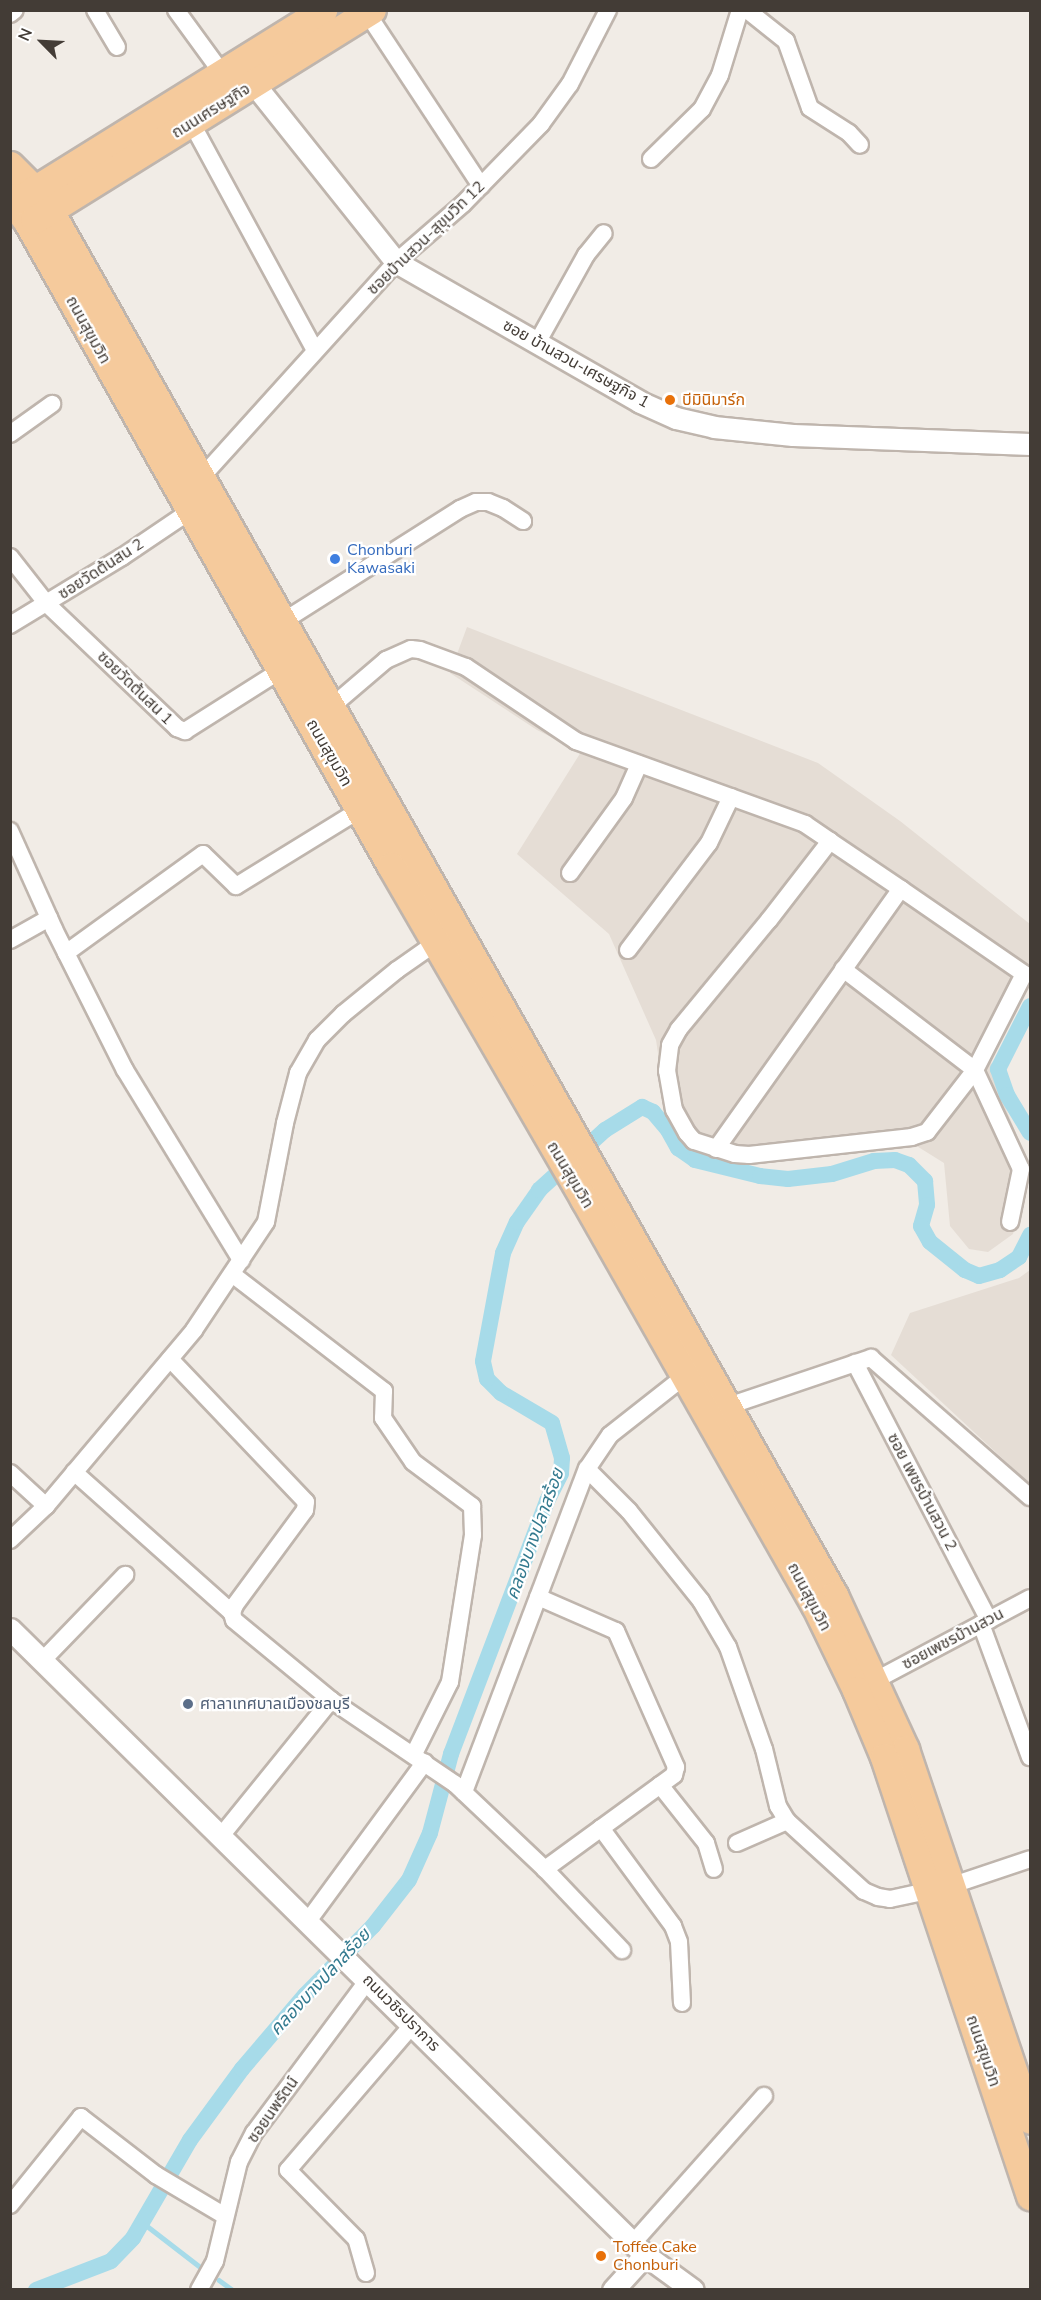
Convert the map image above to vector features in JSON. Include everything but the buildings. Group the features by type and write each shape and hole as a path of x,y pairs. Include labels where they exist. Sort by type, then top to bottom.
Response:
{"main road":[{"name":"ถนนเศรษฐกิจ","path":"23,208 222,73 323,10"},
{"name":"ถนนเศรษฐกิจ","path":"23,208 192,122 370,12"},
{"name":"ถนนสุขุมวิท","path":"10,165 23,208 190,511 281,670 321,716 569,1152"},
{"name":"ถนนสุขุมวิท","path":"23,208 200,479 282,622 361,809 437,942 569,1152 644,1280 728,1406 834,1595 876,1680 905,1749 938,1895 1030,2196"},
{"name":"ถนนสุขุมวิท","path":"644,1280 685,1376 814,1605 856,1690 1030,2120"}],"street":[{"path":"10,14 15,10"},
{"path":"95,10 117,47"},
{"path":"176,10 222,73"},
{"name":"ซอยบ้านสวน-สุขุมวิท 12","path":"200,479 396,262 481,186 541,124 570,84 608,10"},
{"path":"651,159 702,109 720,75 740,10"},
{"path":"747,10 786,41 810,108 849,133 860,145"},
{"path":"370,12 481,186"},
{"name":"ซอย บ้านสวน-เศรษฐกิจ 1","path":"254,84 396,262 640,402 676,418 714,427 793,435 1030,444"},
{"path":"192,122 315,350"},
{"path":"537,343 586,255 604,233"},
{"path":"10,434 52,404"},
{"path":"282,622 460,509 476,502 489,502 523,521"},
{"name":"ซอยวัดต้นสน 2","path":"10,625 47,604 190,511"},
{"name":"ซอยวัดต้นสน 1","path":"10,557 47,604 177,728 185,731 281,670"},
{"path":"321,716 386,660 411,649 420,650 466,667 576,741 805,824 901,889 1024,974 975,1070 935,1125 920,1136 749,1155 716,1149 694,1141 674,1110 667,1071 670,1045 679,1029 769,920 830,841"},
{"path":"570,873 624,798 639,764"},
{"path":"628,950 710,843 731,797"},
{"path":"66,953 202,854 236,886 361,809"},
{"path":"10,831 49,918 125,1070 237,1267 384,1391 383,1418 413,1462 472,1506 473,1535 450,1682 425,1762 308,1921"},
{"path":"716,1149 901,889"},
{"path":"10,940 49,918"},
{"path":"10,1540 46,1506 209,1311 266,1222 285,1123 298,1073 317,1040 388,977 437,942"},
{"path":"843,969 975,1070 1021,1168 1010,1222"},
{"path":"728,1406 871,1358 1030,1497"},
{"path":"170,1359 306,1502 305,1510 239,1597 232,1613"},
{"name":"ซอย เพชรบ้านสวน 2","path":"855,1363 985,1622 1030,1757"},
{"path":"459,1788 538,1597 587,1469 610,1435 685,1376"},
{"path":"587,1469 629,1511 701,1601 728,1647 764,1749 778,1806 787,1821 871,1894 890,1899 938,1895 1030,1859"},
{"path":"10,1473 46,1506"},
{"path":"74,1473 232,1613 234,1620 331,1700 425,1762 459,1788 544,1869 622,1950"},
{"path":"42,1661 125,1575"},
{"path":"538,1597 609,1626 622,1637 674,1759 674,1775 544,1869"},
{"name":"ซอยเพชรบ้านสวน","path":"876,1680 1030,1598"},
{"name":"ถนนวชิรปราการ","path":"13,1634 334,1946 639,2249 693,2289"},
{"path":"221,1836 331,1700"},
{"path":"660,1785 706,1844 714,1869"},
{"path":"737,1843 787,1821"},
{"path":"601,1828 673,1926 679,1942 682,2003"},
{"name":"ซอยนพรัตน์","path":"199,2289 215,2261 239,2162 254,2133 368,1980"},
{"path":"366,2273 356,2239 288,2170 413,2024"},
{"path":"613,2289 639,2249 764,2096"},
{"path":"10,2205 81,2117 156,2175 225,2216"}],"shaded area":[{"path":"467,627 818,763 900,821 1030,924 1030,973 990,1056 996,1085 1030,1167 1013,1234 988,1252 969,1249 950,1226 944,1163 907,1140 820,1154 692,1142 666,1107 656,1040 609,934 517,854 581,752 537,730 450,673"},
{"path":"1030,1270 1030,1499 1016,1471 891,1355 910,1313 1019,1278"}],"waterway":[{"name":"คลองบางปลาสร้อย","path":"1030,1006 998,1069 1007,1095 1030,1133"},
{"name":"คลองบางปลาสร้อย","path":"36,2290 111,2261 133,2238 190,2140 242,2069 305,1995 373,1926 409,1880 430,1833 451,1754 547,1501 561,1473 562,1458 552,1423 501,1393 487,1379 483,1361 503,1253 517,1222 539,1190 605,1130 642,1107 653,1112 668,1130 678,1148 695,1160 760,1176 788,1179 832,1174 874,1161 895,1160 909,1165 925,1181 927,1205 921,1226 930,1242 965,1270 979,1276 1000,1270 1019,1257 1030,1235"},
{"path":"142,2222 199,2266"},
{"path":"219,2280 233,2290"}],"place":[{"name":"บีมินิมาร์ก","path":"670,400"},
{"name":"Chonburi Kawasaki","path":"335,559"},
{"name":"ศาลาเทศบาลเมืองชลบุรี","path":"188,1704"},
{"name":"Toffee Cake Chonburi","path":"601,2256"}]}
